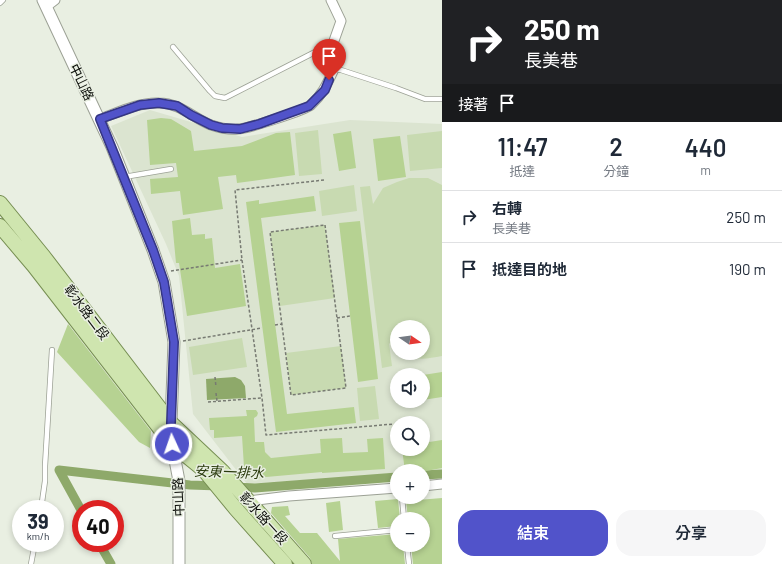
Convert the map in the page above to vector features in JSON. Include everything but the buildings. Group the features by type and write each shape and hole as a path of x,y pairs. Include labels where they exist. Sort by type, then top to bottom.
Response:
{"main road":[{"name":"彰水路二段","path":"0,203 44,257 171,423"},
{"name":"彰水路二段","path":"0,226 34,266 172,444"},
{"path":"34,266 44,257"},
{"name":"彰水路一段","path":"171,423 222,471 304,564"},
{"name":"彰水路一段","path":"172,444 204,470 285,564"}],"street":[{"path":"45,4 55,0"},
{"path":"100,119 140,105 159,103 177,106 211,125 222,128 240,129 259,124 309,106 325,90 334,69 330,65 330,52 341,21 331,0"},
{"name":"中山路","path":"45,4 100,119 164,282 174,342 171,423 172,444 179,481 179,564"},
{"path":"430,485 442,484"},
{"path":"247,499 390,489"}],"lane":[{"path":"0,3 3,0"},
{"path":"173,47 215,96 225,98 319,50 330,52"},
{"path":"334,69 396,88 425,99 442,99"},
{"path":"124,177 171,169"},
{"path":"42,500 45,481 52,350"},
{"path":"335,536 390,531"},
{"path":"31,564 33,552"},
{"path":"408,552 409,564"}],"path":[{"path":"324,180 234,190 266,435 390,424"},
{"path":"325,225 346,388 291,395 282,324 270,232 325,225"},
{"path":"161,272 242,260"},
{"path":"337,318 350,316"},
{"path":"275,325 282,324"},
{"path":"174,342 262,328"},
{"path":"215,377 216,387"},
{"path":"216,393 217,401"},
{"path":"208,402 262,398"}],"shaded area":[{"path":"150,110 242,137 350,120 442,124 442,471 430,472 430,464 390,464 390,474 247,484 193,414 179,276 166,244 111,126"},
{"path":"318,130 322,174 299,176 295,133"},
{"path":"442,131 442,168 410,171 407,135"},
{"path":"409,178 428,178 442,185 442,356 430,358 430,320 390,320 390,344 389,343 390,360 392,366 382,368 360,187 370,186 373,204 383,188"},
{"path":"354,185 357,211 322,216 319,191"},
{"path":"325,225 335,298 280,306 270,232"},
{"path":"242,338 247,367 193,375 189,347"},
{"path":"341,346 346,388 291,395 286,353"},
{"path":"235,377 241,380 245,386 246,398 207,400 206,379"},
{"path":"375,386 379,419 360,421 357,388"}],"waterway":[{"name":"安東一排水","path":"76,500 59,470 190,485 219,486"},
{"name":"安東一排水","path":"430,475 442,474"},
{"name":"安東一排水","path":"234,487 255,488 390,478"},
{"name":"安東一排水","path":"104,552 111,564"}],"route":[{"path":"172,444 171,423 174,342 164,282 153,250 100,119 140,105 159,103 177,106 211,125 222,128 240,129 259,124 309,106 325,90 329,80"}]}
